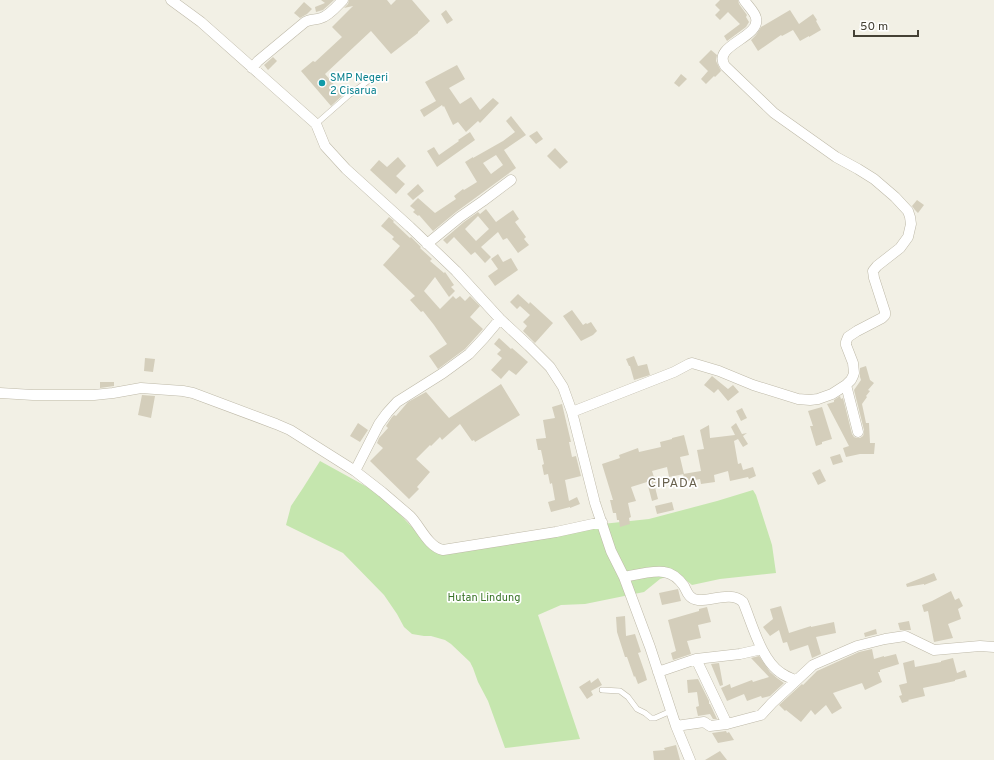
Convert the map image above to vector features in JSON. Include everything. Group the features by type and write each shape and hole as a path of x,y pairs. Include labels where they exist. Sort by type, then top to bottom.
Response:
{"street":[{"path":"171,0 201,22 316,124 325,146 346,169 410,227 456,272 500,319 550,367 563,387 572,412 593,495 611,550 624,577 676,726 690,760"},
{"path":"252,68 258,61 305,22 324,17 343,0"},
{"path":"572,412 674,372 692,363 719,371 753,385 798,399 810,400 826,396 846,385 853,376 853,363 846,345 846,342 850,336 885,315 873,271 876,266 900,248 908,238 910,214 903,205 874,179 836,157 774,113 725,66 722,60 723,54 750,32 756,24 756,17 744,0"},
{"path":"427,244 460,217 511,180"},
{"path":"355,471 379,424 397,402 443,373 469,354 500,319"},
{"path":"846,385 858,432"},
{"path":"0,393 33,395 94,395 141,388 193,393 283,427 355,471 410,516 433,546 443,550 556,532 602,522"},
{"path":"624,577 664,572 675,576 683,584 689,596 697,600 731,597 741,600 768,660 780,673 795,680"},
{"path":"676,726 704,722 710,726 727,724 761,715 772,702 812,664 857,646 885,639 905,636 934,650 980,646 994,647"},
{"path":"658,672 696,659 740,654 762,649"},
{"path":"696,659 727,724"}],"lane":[{"path":"316,124 349,95 368,81"},
{"path":"602,690 620,691 628,697 637,709 651,718 655,718 671,711"}],"green space":[{"name":"Hutan Lindung","path":"320,461 369,488 391,505 428,544 448,544 537,531 649,519 753,490 756,495 772,545 776,573 720,579 692,585 677,573 660,579 644,592 585,604 561,605 538,615 580,739 505,748 488,701 470,662 445,640 431,636 412,634 404,627 384,595 343,553 286,525 291,506"}],"building":[{"path":"321,0 334,0 323,10 316,12 315,7 325,3"},
{"path":"349,0 387,0 391,5 396,0 412,0 430,21 418,33 391,54 371,31 325,74 343,95 331,106 301,71 313,61 315,62 342,37 332,27 353,6 344,8 348,4"},
{"path":"720,0 738,0 739,4 747,15 746,17 749,22 746,27 727,41 724,36 740,24 728,12 720,20 715,15 720,10 715,5"},
{"path":"304,2 312,9 300,18 294,13"},
{"path":"446,10 453,20 447,24 441,14"},
{"path":"790,10 799,24 813,14 821,30 800,41 793,30 782,36 781,35 758,51 751,40 761,27"},
{"path":"711,50 717,55 716,61 721,71 706,84 701,79 708,71 699,62"},
{"path":"273,57 277,61 268,70 264,65"},
{"path":"457,65 465,79 449,88 460,104 471,97 480,110 493,98 499,103 480,123 478,121 466,132 458,122 453,125 444,106 443,107 442,105 424,117 420,110 436,101 425,82"},
{"path":"681,74 687,79 679,87 674,83"},
{"path":"511,116 526,135 504,150 516,168 456,212 433,231 419,215 418,216 413,212 415,210 410,206 418,198 435,213 456,199 454,196 463,189 464,190 477,182 465,162 503,141 515,132 506,121","holes":["496,155 503,165 491,174 483,163"]},
{"path":"537,131 543,139 536,144 529,136"},
{"path":"470,132 475,140 437,167 427,151 434,147 439,155"},
{"path":"555,148 568,162 560,169 547,156"},
{"path":"398,157 406,166 396,176 405,184 396,194 370,170 379,160 387,167"},
{"path":"418,184 424,191 413,200 407,194"},
{"path":"917,200 924,205 918,213 912,206"},
{"path":"486,209 496,222 513,210 519,219 515,222 526,237 524,239 529,245 518,253 507,238 503,240 498,232 481,247 491,257 485,263 475,252 471,255 454,237 447,244 443,240 478,212 480,214","holes":["478,216 489,229 476,241 465,229"]},
{"path":"389,217 421,247 420,248 432,259 430,261 444,273 445,272 454,285 451,287 455,291 449,297 435,277 424,291 440,309 453,296 456,299 460,296 465,301 470,296 480,306 470,317 483,329 465,349 438,369 429,356 447,344 423,311 421,312 410,300 415,296 383,265 400,246 392,239 394,237 381,226"},
{"path":"498,254 503,262 511,258 518,270 495,286 488,276 498,269 491,259"},
{"path":"518,294 529,304 530,302 553,323 535,343 523,331 527,326 523,322 530,315 520,306 517,309 510,302"},
{"path":"572,310 583,325 591,322 597,331 593,335 581,341 563,316"},
{"path":"499,338 528,362 516,375 509,370 501,379 491,370 502,358 497,354 501,350 494,344"},
{"path":"634,356 638,366 647,364 650,375 634,380 630,366 626,359"},
{"path":"145,358 155,359 153,372 144,371"},
{"path":"866,366 870,380 874,383 868,390 870,391 862,404 866,423 869,423 870,443 875,443 874,454 860,454 846,457 843,448 849,446 827,404 834,402 834,400 840,396 841,399 843,398 852,434 857,438 863,436 864,430 854,390 861,380 860,368"},
{"path":"712,376 728,389 733,385 739,392 728,401 718,389 714,393 704,385"},
{"path":"100,382 114,382 114,386 100,388"},
{"path":"501,384 520,415 475,442 474,440 472,441 460,424 442,440 440,437 416,459 430,472 417,487 419,489 409,499 370,461 383,448 377,443 379,438 388,428 386,426 392,417 394,415 396,416 408,402 426,392 449,418"},
{"path":"142,395 155,396 151,418 138,415"},
{"path":"562,404 571,442 569,442 572,457 576,456 581,476 565,480 569,501 577,497 580,504 551,512 548,502 555,500 552,483 550,484 548,474 544,475 542,465 544,464 541,450 538,450 536,439 546,438 543,420 555,418 552,407"},
{"path":"822,407 832,439 822,442 822,444 816,446 810,426 813,426 808,411"},
{"path":"742,408 747,418 741,421 736,411"},
{"path":"358,423 368,430 360,442 350,436"},
{"path":"736,423 742,434 747,433 743,436 748,444 743,447 738,439 734,441 738,464 741,463 743,470 753,467 756,476 749,479 748,477 730,481 728,471 714,475 715,482 701,484 700,479 685,482 683,474 701,471 697,450 704,449 700,430 709,425 710,438 735,435 731,427"},
{"path":"684,435 689,455 680,457 684,474 669,477 667,467 652,471 657,486 655,487 658,499 652,501 647,482 631,487 636,501 628,503 631,517 629,518 630,524 620,527 616,513 613,513 610,500 613,500 602,464 620,458 619,455 638,448 639,452 661,447 660,442"},
{"path":"840,454 843,462 833,465 830,457"},
{"path":"820,469 826,481 818,485 812,473"},
{"path":"672,502 674,510 657,514 655,506"},
{"path":"934,573 937,580 924,585 907,587 906,584"},
{"path":"678,589 681,601 662,605 659,593"},
{"path":"951,591 955,600 959,598 963,606 958,609 961,619 948,624 953,638 934,642 928,611 924,612 922,605"},
{"path":"781,606 789,633 811,626 834,622 836,633 816,637 821,654 812,658 808,645 790,651 787,642 783,643 779,630 770,636 763,627 773,619 770,609"},
{"path":"707,607 711,622 698,625 701,638 687,641 691,654 673,660 671,653 676,651 668,620 699,611 699,609"},
{"path":"625,616 626,636 635,634 641,652 638,653 647,680 638,684 627,657 625,657 617,632 616,617"},
{"path":"909,621 911,630 900,630 898,623"},
{"path":"876,629 877,634 865,637 864,633"},
{"path":"872,649 874,659 896,654 899,664 880,670 880,672 878,672 882,682 865,690 862,683 833,693 842,708 832,714 826,705 815,715 811,710 801,722 779,705 817,671 859,652"},
{"path":"759,656 770,672 784,683 770,696 762,698 761,696 747,701 744,694 727,701 721,688 730,684 731,688 752,680 753,682 769,677 751,658"},
{"path":"953,658 957,673 965,670 967,677 923,688 925,696 902,703 899,696 902,695 899,685 907,683 903,663 914,660 915,667"},
{"path":"719,663 723,685 720,686 711,664"},
{"path":"598,678 602,685 591,691 593,695 587,699 579,687 590,680 591,683"},
{"path":"698,679 717,719 713,719 710,714 698,716 696,707 699,706 697,692 688,693 687,680"},
{"path":"726,731 727,733 729,732 734,740 718,743 712,733"},
{"path":"676,745 680,760 654,760 653,751 665,750 664,748"},
{"path":"720,751 727,760 705,760"}],"place":[{"name":"SMP Negeri 2 Cisarua","path":"322,83"}],"district":[{"name":"CIPADA","path":"673,482"}]}
